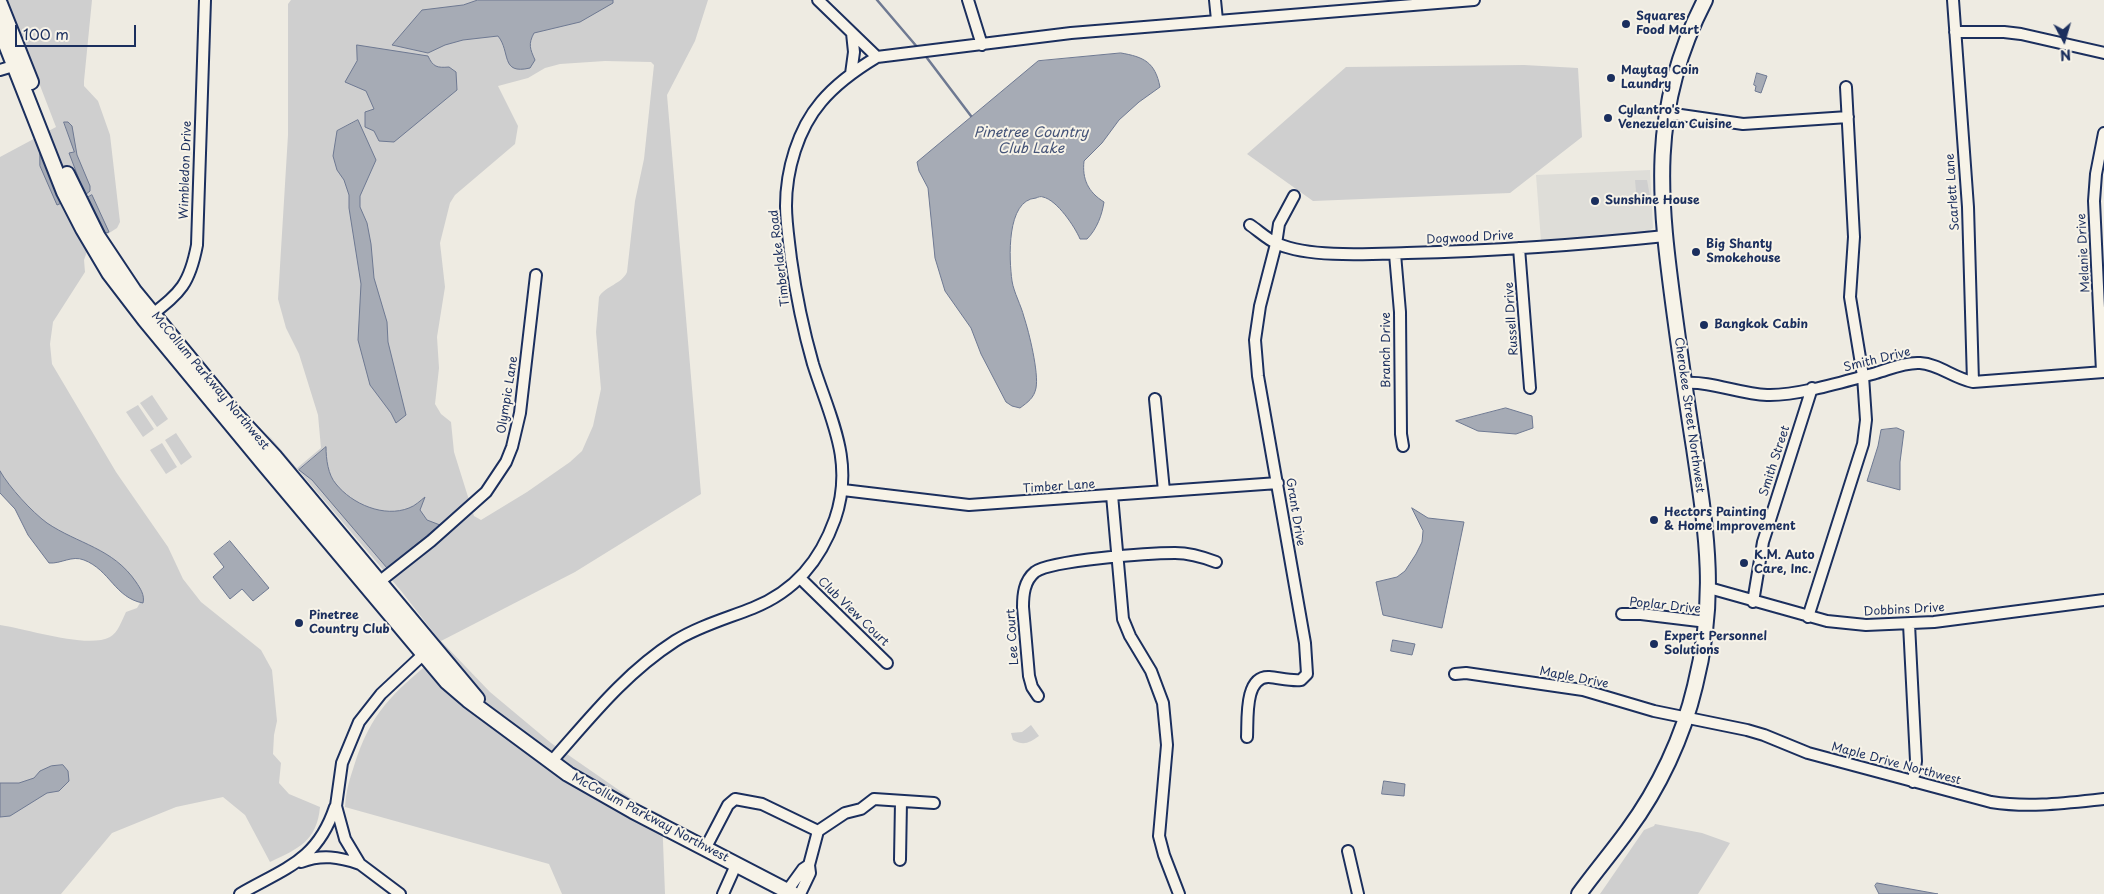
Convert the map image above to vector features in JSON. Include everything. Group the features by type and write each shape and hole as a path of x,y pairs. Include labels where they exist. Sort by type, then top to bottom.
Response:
{"street":[{"name":"Wimbledon Drive","path":"149,317 183,287 193,266 196,246 205,0"},
{"path":"818,0 877,57"},
{"path":"968,0 982,45"},
{"path":"1215,0 1217,20"},
{"name":"Timberlake Road","path":"551,762 616,687 676,640 756,607 800,579 820,551 834,520 843,490 842,457 837,429 814,366 796,298 786,205 787,184 796,145 821,102 851,74 877,57 1071,33 1468,0"},
{"name":"Cherokee Street Northwest","path":"1579,894 1628,830 1671,756 1686,718 1695,687 1707,622 1709,588 1705,526 1665,236 1662,168 1667,113 1681,53 1705,0"},
{"name":"Scarlett Lane","path":"1953,0 1968,207 1974,382"},
{"name":"McCollum Parkway Northwest","path":"0,4 19,65"},
{"name":"McCollum Parkway Northwest","path":"0,29 19,65 84,210 114,263 149,317 428,650"},
{"path":"1955,32 2021,34 2104,53"},
{"path":"851,74 854,52 852,33"},
{"path":"0,70 19,65"},
{"path":"1808,617 1863,444 1866,420 1863,376 1850,297 1854,237 1846,87"},
{"path":"1667,113 1743,124 1848,117"},
{"name":"Melanie Drive","path":"2103,372 2094,201 2096,174 2104,133"},
{"path":"1276,244 1279,224 1294,196"},
{"name":"Dogwood Drive","path":"1250,225 1276,244 1298,249 1335,253 1395,254 1519,248 1589,244 1665,236"},
{"name":"Grant Drive","path":"1247,737 1251,693 1254,683 1261,678 1269,677 1280,680 1301,680 1307,674 1309,643 1258,376 1255,340 1260,306 1276,244"},
{"name":"Russell Drive","path":"1519,248 1530,388"},
{"name":"Branch Drive","path":"1395,254 1400,312 1401,434 1403,446"},
{"name":"Olympic Lane","path":"379,582 431,541 486,492 506,462 512,447 520,413 536,275"},
{"name":"McCollum Parkway Northwest","path":"149,317 379,582 458,692 551,762 620,805 794,893"},
{"name":"Smith Drive","path":"1684,383 1696,382 1768,395 1812,388 1904,364 1920,363 1933,365 1953,376 1974,382 2103,372"},
{"name":"Smith Street","path":"1753,602 1763,542 1812,388"},
{"path":"1155,399 1164,491"},
{"name":"Timber Lane","path":"843,490 969,505 1278,483"},
{"path":"1112,495 1123,619 1130,636 1156,681 1166,718 1167,745 1159,836 1164,855 1180,894"},
{"name":"Lee Court","path":"1038,696 1032,687 1029,676 1022,607 1027,582 1037,570 1052,565 1176,553 1202,557 1216,562"},
{"name":"Club View Court","path":"800,579 887,663"},
{"name":"Dobbins Drive","path":"1709,588 1808,617 1846,624 1909,624 2104,600"},
{"name":"Poplar Drive","path":"1622,614 1641,614 1707,622"},
{"path":"1909,624 1916,761 1913,782"},
{"path":"294,865 313,848 322,836 336,806 342,763 360,722 381,694 428,650"},
{"name":"Maple Drive","path":"1455,674 1466,673 1584,690 1686,718"},
{"name":"Maple Drive Northwest","path":"1686,718 1756,732 1808,753 1992,802 2015,806 2104,799"},
{"path":"705,849 728,805 735,799 762,804 818,831"},
{"path":"794,893 803,869 809,865 818,831 845,813 861,809 874,800 934,804"},
{"path":"900,860 901,801"},
{"path":"336,806 346,839 360,864"},
{"path":"1348,851 1358,894"},
{"path":"240,894 294,865 312,858 329,856 360,864 400,894"},
{"path":"723,894 736,865"}],"shaded area":[{"path":"7,0 92,0 84,86 98,101 110,135 120,222 117,228 89,246 84,260 85,272 53,322 50,344 52,364 116,472 168,547 183,579 201,602 261,650 272,670 277,721 273,754 281,763 279,783 289,794 320,807 315,828 310,836 297,848 270,862 245,815 223,797 176,807 112,833 61,894 0,894 0,625 73,640 100,640 113,635 120,626 126,612 137,608 143,598 45,525 0,476 0,157 56,127"},
{"name":"Pinetree Country Club","path":"291,0 708,0 695,41 667,95 701,494 575,572 441,641 490,692 551,743 639,804 662,815 665,894 562,894 549,864 345,807 351,776 368,731 385,705 395,694 435,658 440,641 402,592 297,468 321,448 318,415 299,354 286,328 278,299 288,135 288,4","holes":["605,61 651,62 654,65 644,159 635,201 627,272 625,276 605,290 599,297 596,332 601,389 593,426 582,451 570,462 527,492 481,520 474,516 454,452 451,422 441,414 435,404 439,368 437,337 445,287 440,243 450,203 455,195 515,144 518,126 498,86 528,78 545,68 560,64"]},
{"path":"1524,65 1578,68 1582,137 1510,193 1313,201 1247,154 1346,67"},
{"name":"Sunshine House","path":"1650,170 1653,228 1647,232 1618,236 1541,241 1536,175"},
{"path":"1635,180 1647,180 1651,202 1637,203"},
{"path":"152,395 168,419 157,427 140,403"},
{"path":"234,403 259,427 235,406"},
{"path":"138,405 154,429 143,437 126,412"},
{"path":"259,427 271,438 296,469"},
{"path":"176,433 192,457 181,465 165,440"},
{"path":"162,443 177,467 166,474 150,450"},
{"path":"1031,725 1039,736 1026,743 1013,740 1011,733 1022,732"},
{"path":"1655,824 1702,833 1730,843 1698,894 1600,894 1644,830"}],"water":[{"path":"478,0 613,0 613,3 580,22 534,33 530,46 535,60 530,68 514,68 510,65 498,36 463,40 445,45 428,53 392,45 422,10 463,5"},
{"path":"357,45 428,56 436,66 449,67 456,72 457,90 394,142 379,141 374,131 365,127 365,112 374,109 366,91 345,82 357,61"},
{"name":"Pinetree Country Club Lake","path":"1121,53 1136,56 1152,66 1160,87 1119,120 1102,143 1084,161 1084,174 1087,184 1094,194 1104,202 1094,231 1087,239 1080,239 1060,208 1042,197 1026,201 1014,219 1010,246 1012,281 1028,332 1037,381 1034,394 1030,400 1020,408 1012,406 1006,402 981,354 971,328 945,291 935,258 928,188 919,171 917,162 1038,61"},
{"path":"1757,73 1767,76 1761,93 1755,91 1756,86 1754,85"},
{"path":"358,120 376,160 360,196 360,207 367,223 374,278 387,322 388,342 406,415 396,423 391,413 370,385 358,340 361,284 349,208 349,195 344,180 337,170 333,156 337,131"},
{"path":"64,122 68,122 72,126 77,155 90,186 90,191 85,195 69,153 74,152"},
{"path":"40,147 64,202 57,205 40,166"},
{"path":"92,195 109,232 105,233 87,198"},
{"path":"1506,408 1532,416 1533,428 1516,434 1478,431 1456,421"},
{"path":"1897,428 1904,431 1900,462 1900,490 1867,481 1881,430"},
{"path":"326,447 329,472 336,484 351,498 379,510 399,511 409,508 425,497 420,510 427,520 440,525 387,568 312,480 299,470"},
{"path":"0,471 21,499 47,523 117,561 136,582 143,597 143,603 126,596 100,570 84,560 75,558 49,563 28,535 15,509 0,493"},
{"path":"1412,508 1428,518 1464,522 1442,628 1383,615 1376,582 1397,577 1405,571 1422,542 1423,531"},
{"path":"230,541 269,588 253,601 242,589 230,599 213,577 224,567 214,554"},
{"path":"1393,640 1415,644 1412,655 1391,651"},
{"path":"63,765 68,771 69,781 59,791 47,793 10,816 0,817 0,783 19,783 34,778 40,771 51,766"},
{"path":"1384,781 1405,784 1404,796 1382,794"},
{"path":"1877,883 1938,894 1879,894 1875,886"}],"waterway":[{"path":"877,0 918,48"},
{"path":"924,54 971,116"}],"place":[{"name":"Squares Food Mart","path":"1626,24"},
{"name":"Maytag Coin Laundry","path":"1611,78"},
{"name":"Cylantro's Venezuelan Cuisine","path":"1608,118"},
{"name":"Sunshine House","path":"1595,201"},
{"name":"Big Shanty Smokehouse","path":"1696,252"},
{"name":"Bangkok Cabin","path":"1704,325"},
{"name":"Hectors Painting & Home Improvement","path":"1654,520"},
{"name":"K.M. Auto Care, Inc.","path":"1744,563"},
{"name":"Pinetree Country Club","path":"299,623"},
{"name":"Expert Personnel Solutions","path":"1654,644"}]}
